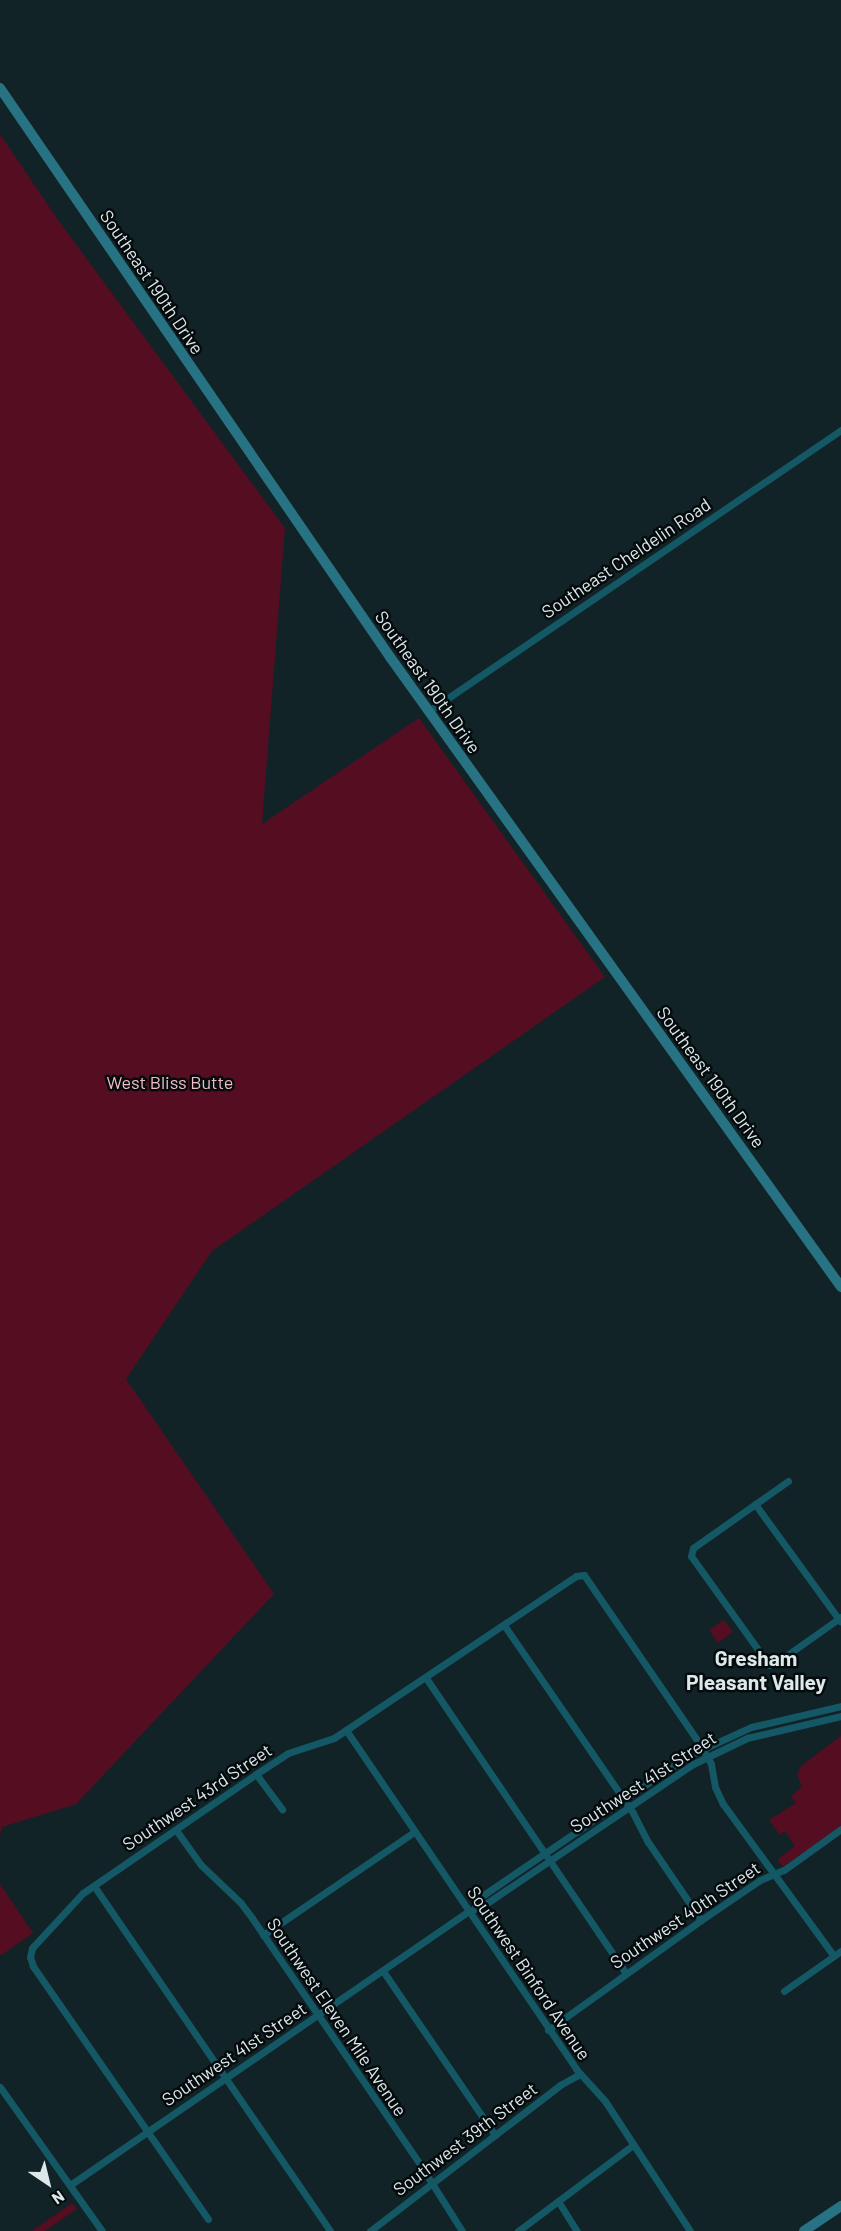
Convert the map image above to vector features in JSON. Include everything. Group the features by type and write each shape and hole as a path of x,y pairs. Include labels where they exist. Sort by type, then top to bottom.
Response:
{"main road":[{"name":"Southeast 190th Drive","path":"0,88 219,410 429,711 841,1287"},
{"path":"804,2231 841,2205"}],"street":[{"name":"Southeast Cheldelin Road","path":"429,711 841,430"},
{"path":"755,1504 840,1619 771,1666 690,1552 755,1504 788,1481"},
{"name":"Southwest 43rd Street","path":"147,2132 33,1966 30,1955 34,1945 70,1906 94,1886 288,1753 334,1738 571,1579 584,1575 702,1748"},
{"path":"504,1625 628,1807 648,1842 701,1920"},
{"path":"426,1678 548,1862 626,1973"},
{"name":"Southwest 41st Street","path":"472,1909 476,1900 702,1748 765,1723 841,1706"},
{"name":"Southwest 41st Street","path":"70,2185 472,1909 481,1907 707,1756 758,1734 841,1716"},
{"name":"Southwest Binford Avenue","path":"346,1730 414,1832 472,1909 548,2030 580,2074 597,2090 690,2231"},
{"path":"702,1748 707,1756 723,1804 774,1874 838,1953 784,1991"},
{"path":"256,1774 282,1809"},
{"name":"Southwest 40th Street","path":"548,2030 701,1920 784,1870 841,1829"},
{"name":"Southwest Eleven Mile Avenue","path":"176,1830 201,1865 240,1902 432,2183 462,2231"},
{"path":"263,1935 414,1832"},
{"path":"94,1886 330,2231"},
{"path":"383,1971 495,2135"},
{"name":"Southwest 39th Street","path":"369,2231 560,2085 580,2074"},
{"path":"0,2087 102,2231"},
{"path":"147,2132 208,2219"},
{"path":"518,2231 633,2145"},
{"path":"558,2201 578,2231"}],"green space":[{"name":"West Bliss Butte","path":"0,134 58,220 285,528 262,824 419,718 605,977 212,1251 126,1379 274,1594 76,1804 2,1827 0,1835"},
{"path":"724,1620 733,1632 718,1643 709,1630"},
{"path":"841,1736 841,1826 783,1867 777,1860 795,1846 785,1831 780,1835 769,1820 796,1803 791,1796 802,1787 797,1775 801,1766"},
{"path":"0,1884 33,1933 0,1956"},
{"path":"72,2203 77,2209 45,2231 32,2231"}],"district":[{"name":"Gresham Pleasant Valley","path":"756,1670"}]}
